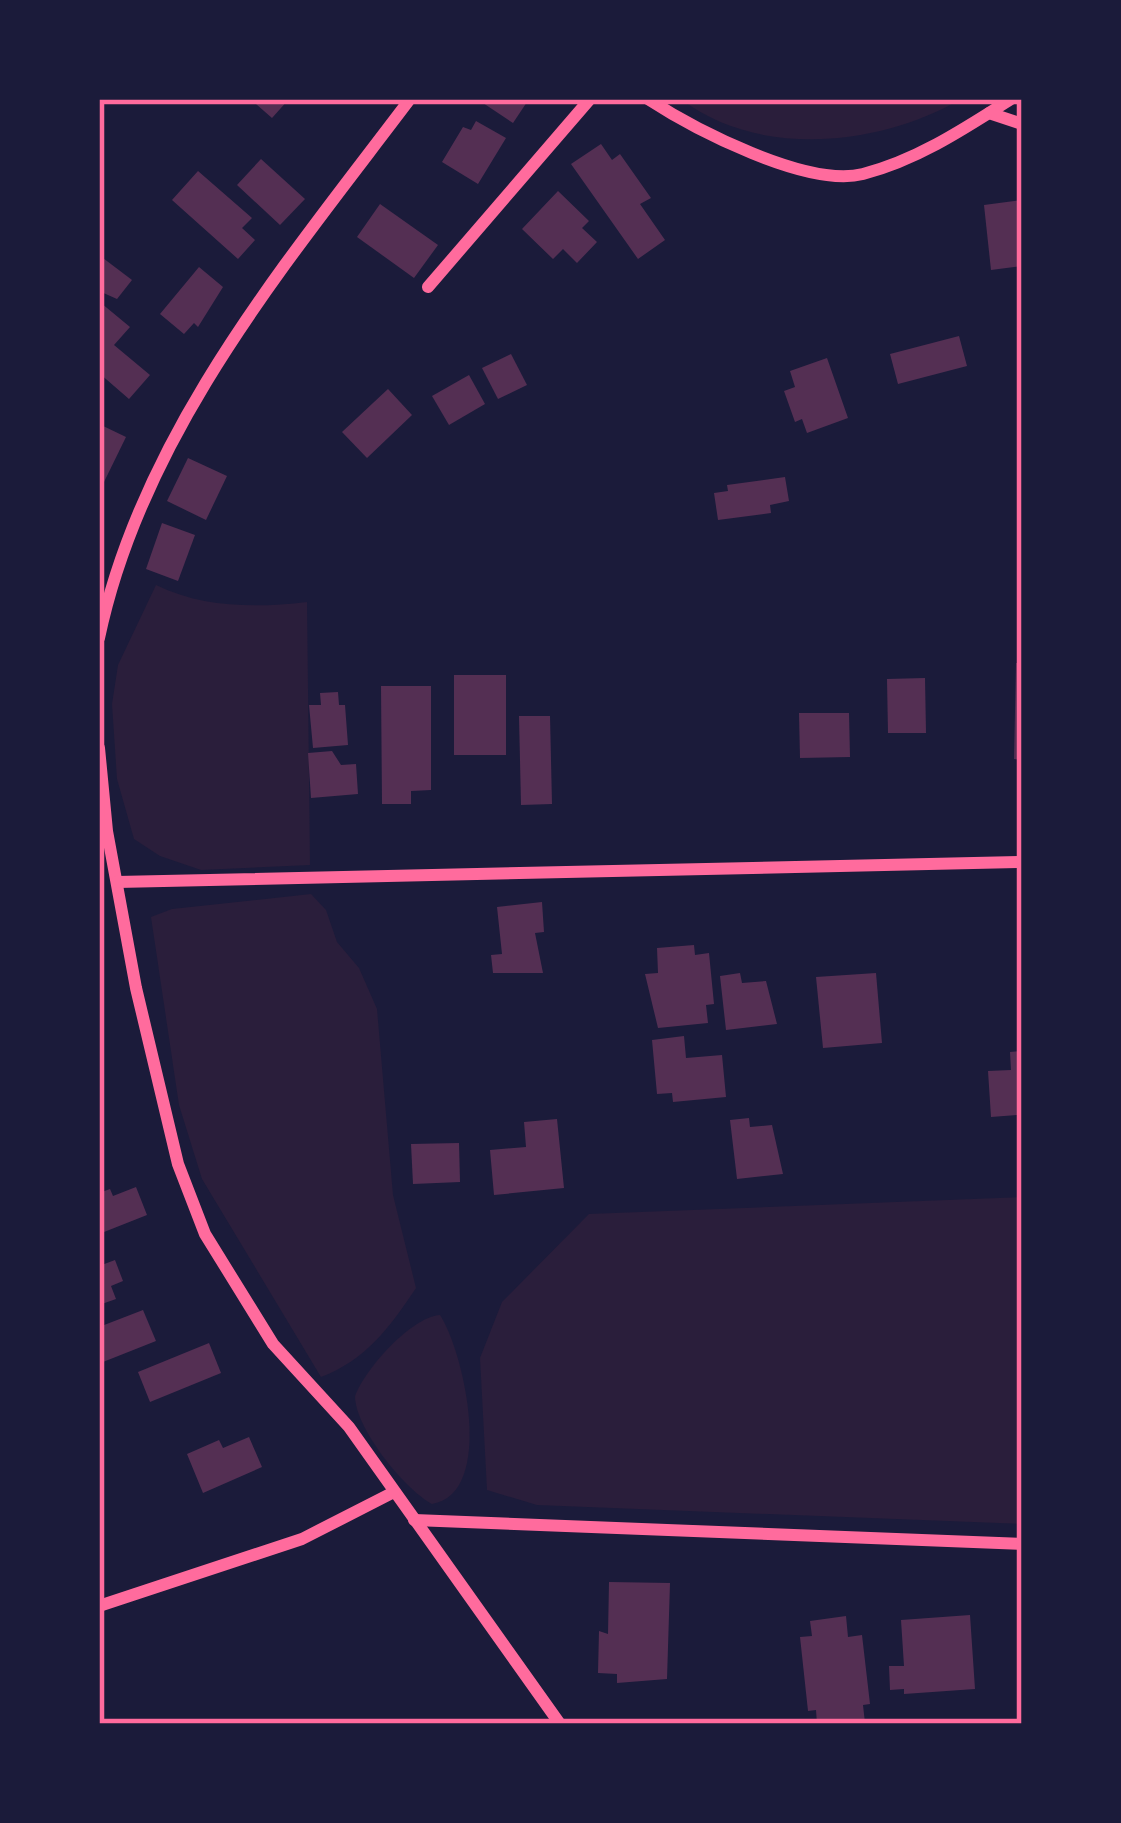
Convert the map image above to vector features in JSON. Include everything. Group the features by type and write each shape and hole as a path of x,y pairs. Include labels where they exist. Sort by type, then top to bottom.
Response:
{"street":[{"path":"99,638 113,572 130,533 221,360 410,99"},
{"path":"428,287 590,99"},
{"path":"648,99 704,136 787,165 858,175 943,142 1011,99"},
{"path":"988,113 1022,124"},
{"path":"99,748 117,882 178,1164 205,1234 273,1344 350,1427 560,1724"},
{"path":"117,882 1022,862"},
{"path":"99,1606 302,1539 394,1492"},
{"path":"414,1520 1022,1544"}],"shaded area":[{"path":"681,99 961,99 894,127 820,139 746,131"},
{"path":"156,585 192,598 230,604 307,602 310,865 201,870 160,856 134,839 117,779 112,704 118,665"},
{"path":"311,894 326,910 337,942 359,968 377,1009 393,1195 416,1288 376,1341 321,1377 202,1179 179,1105 151,917 172,909"},
{"path":"1022,1197 1022,1524 537,1505 487,1490 480,1358 502,1302 589,1214"},
{"path":"440,1315 465,1388 469,1449 464,1475 452,1494 432,1504 383,1456 363,1424 355,1396 390,1346 416,1325"}],"building":[{"path":"261,99 289,99 272,118 256,104"},
{"path":"486,99 529,99 513,123 483,103"},
{"path":"476,121 506,138 478,184 442,162 463,127 471,130"},
{"path":"601,144 612,160 620,154 651,198 640,204 665,240 638,259 571,164"},
{"path":"261,159 305,199 280,225 237,185"},
{"path":"198,171 252,218 242,228 255,240 238,259 172,200"},
{"path":"558,191 589,221 582,228 597,242 577,263 563,249 553,259 522,229"},
{"path":"1022,200 1022,266 991,270 984,205"},
{"path":"380,204 438,245 414,278 357,237"},
{"path":"99,255 132,280 117,299 99,291"},
{"path":"199,267 223,287 198,327 194,323 184,334 160,314"},
{"path":"101,303 130,327 114,345 150,375 129,399 99,373"},
{"path":"959,336 967,366 898,384 890,354"},
{"path":"511,354 527,385 498,399 482,368"},
{"path":"827,358 848,418 807,433 802,419 795,422 784,391 795,387 790,371"},
{"path":"469,375 485,404 449,425 432,396"},
{"path":"388,389 412,415 367,458 342,432"},
{"path":"99,424 126,437 104,482 99,480"},
{"path":"188,458 227,476 206,520 167,501"},
{"path":"785,477 789,501 770,505 771,513 718,520 714,493 728,491 727,485"},
{"path":"162,523 195,535 178,581 146,569"},
{"path":"1016,663 1022,663 1022,760 1014,759"},
{"path":"454,675 506,675 506,755 454,755"},
{"path":"925,678 926,733 888,733 887,679"},
{"path":"381,686 431,686 431,790 411,791 411,804 382,804"},
{"path":"338,692 339,705 345,705 348,745 313,748 309,705 321,705 320,693"},
{"path":"799,713 849,713 850,757 800,758"},
{"path":"519,716 550,716 552,804 521,805"},
{"path":"332,751 341,765 356,764 358,794 311,798 308,753"},
{"path":"542,902 544,932 535,933 543,973 493,973 491,955 502,954 497,907"},
{"path":"694,945 695,955 709,953 714,1004 706,1005 708,1023 658,1028 645,974 658,973 657,948"},
{"path":"740,973 742,983 766,981 777,1024 726,1030 720,976"},
{"path":"876,973 882,1043 823,1048 816,977"},
{"path":"684,1036 686,1058 722,1055 726,1097 673,1102 672,1093 657,1094 652,1040"},
{"path":"1022,1051 1019,1133 1017,1115 991,1117 988,1071 1011,1070 1010,1052"},
{"path":"749,1118 750,1127 772,1125 783,1174 737,1179 730,1120"},
{"path":"557,1119 564,1188 494,1195 490,1150 526,1147 524,1122"},
{"path":"459,1143 460,1182 413,1184 411,1144"},
{"path":"136,1187 147,1215 99,1234 99,1193 110,1189 113,1196"},
{"path":"115,1260 123,1281 111,1286 116,1299 99,1305 99,1266"},
{"path":"143,1310 156,1341 103,1362 99,1327"},
{"path":"209,1343 221,1373 150,1402 138,1372"},
{"path":"249,1437 262,1467 203,1493 187,1454 219,1440 223,1448"},
{"path":"609,1582 670,1583 667,1679 617,1683 617,1674 598,1673 599,1631 608,1634"},
{"path":"970,1615 975,1689 904,1694 904,1689 890,1690 889,1666 904,1666 901,1620"},
{"path":"846,1616 848,1637 862,1635 870,1704 863,1705 865,1723 817,1724 816,1710 808,1711 800,1637 812,1636 810,1621"}]}
